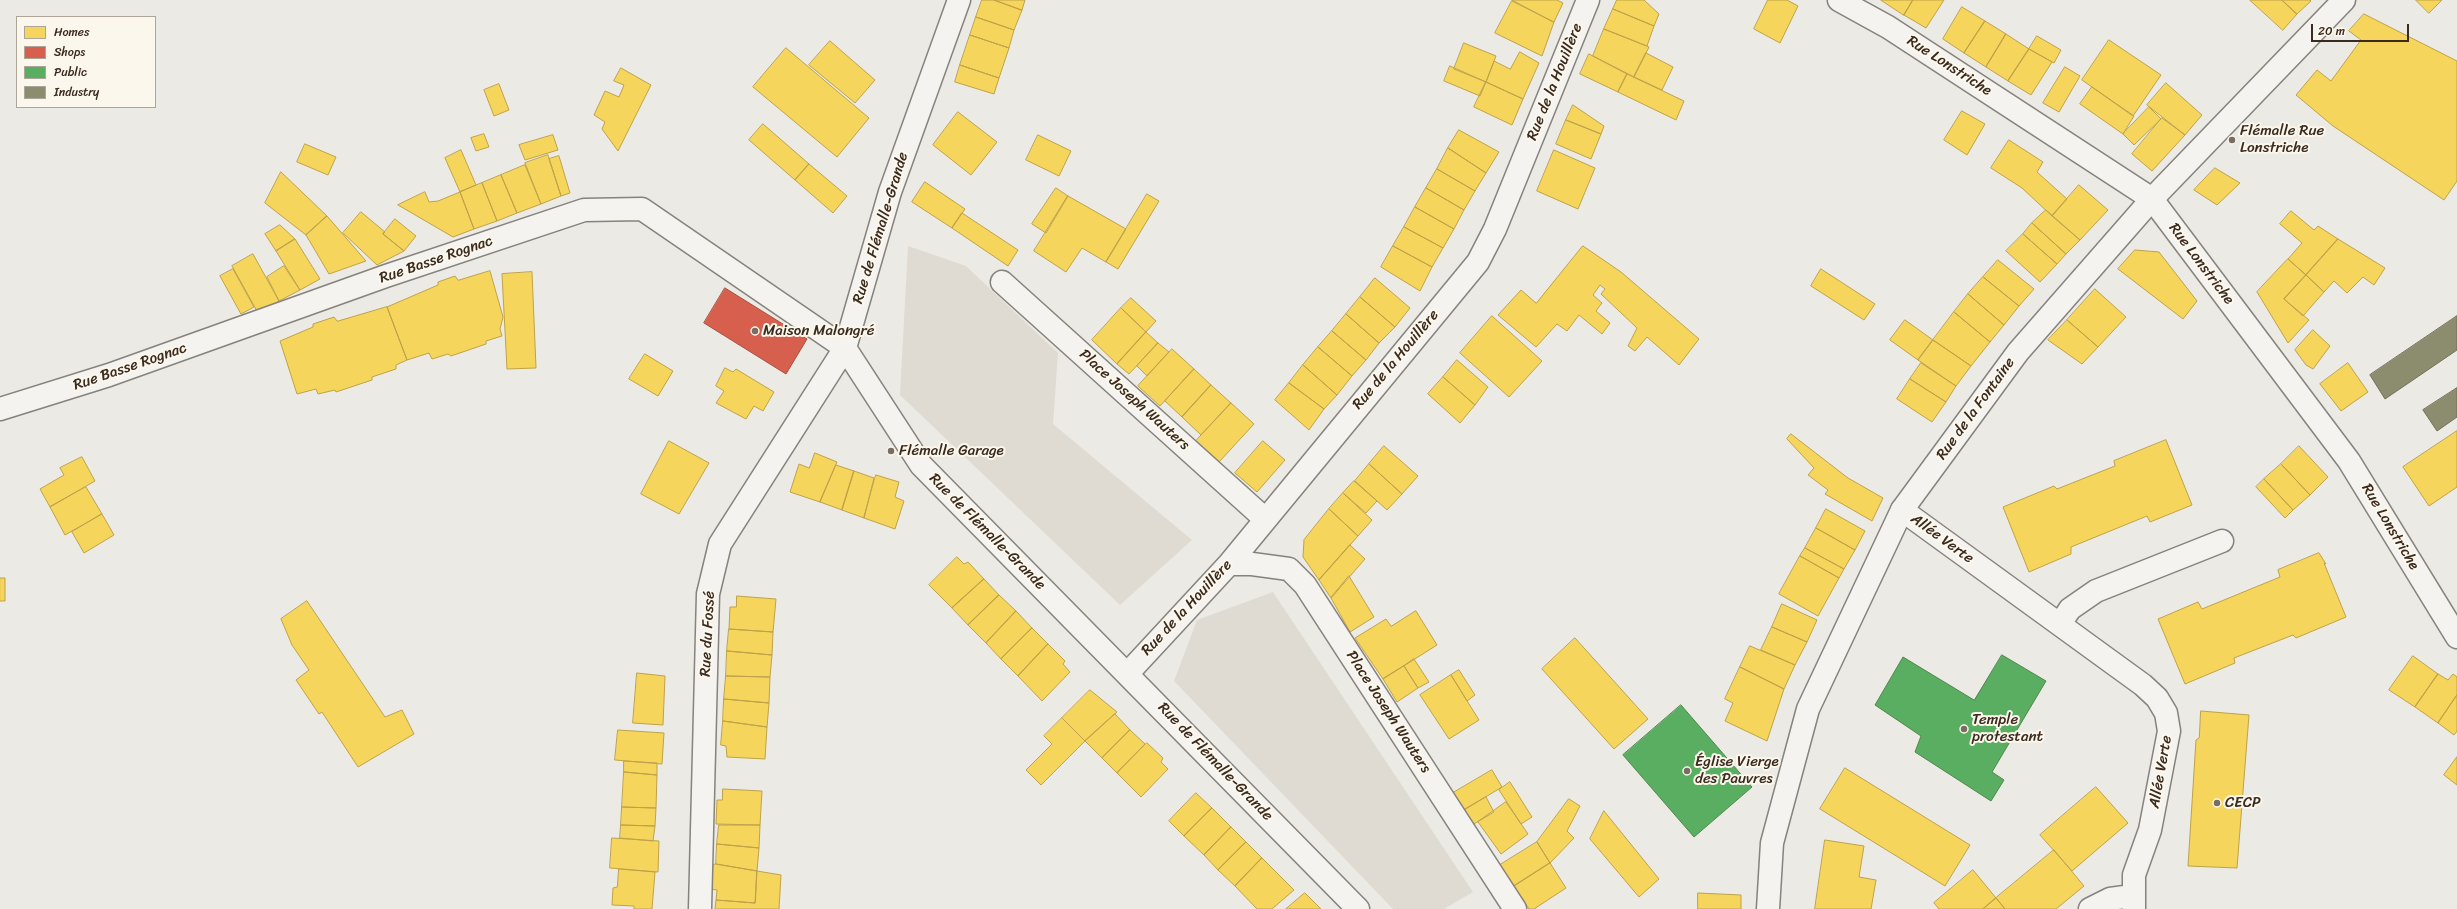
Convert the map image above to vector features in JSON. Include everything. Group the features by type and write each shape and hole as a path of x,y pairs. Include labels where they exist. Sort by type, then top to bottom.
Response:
{"street":[{"name":"Rue de Flémalle-Grande","path":"959,0 890,192 845,348 921,465 1128,672 1358,909"},
{"name":"Rue de la Houillère","path":"1128,672 1229,564 1478,262 1495,229 1588,0"},
{"name":"Rue Lonstriche","path":"1839,0 1888,27 2152,199 2349,461 2457,637"},
{"name":"Rue de la Fontaine","path":"1768,909 1772,843 1808,709 1902,510 2018,352 2152,199 2344,0"},
{"name":"Rue Basse Rognac","path":"0,409 109,375 379,279 584,210 642,209 845,348"},
{"name":"Place Joseph Wauters","path":"1002,282 1265,519"},
{"name":"Rue du Fossé","path":"700,909 708,594 720,544 845,348"},
{"name":"Allée Verte","path":"1902,510 2143,685 2157,698 2166,713 2169,731 2150,830 2134,875 2133,902 2110,899 2090,909"},
{"path":"2060,624 2070,609 2096,591 2222,541"},
{"name":"Place Joseph Wauters","path":"1229,564 1252,564 1289,569 1305,585 1516,909"}],"shaded area":[{"path":"908,246 966,266 1058,353 1053,424 1192,540 1120,605 900,395"},
{"path":"1273,592 1473,892 1444,909 1393,909 1174,681 1197,620"}],"building: Homes":[{"path":"982,0 994,0 1022,10 1014,30 976,17"},
{"path":"994,0 1025,0 1022,10"},
{"path":"1512,0 1557,0 1563,3 1554,22"},
{"path":"1617,0 1644,0 1659,14 1654,26 1613,9"},
{"path":"1768,0 1787,0 1798,6 1780,43 1754,29"},
{"path":"1881,0 1913,0 1904,15"},
{"path":"1913,0 1944,0 1926,28 1904,15"},
{"path":"2250,0 2282,0 2297,14 2283,30"},
{"path":"2282,0 2310,0 2311,1 2297,14"},
{"path":"2416,0 2442,0 2429,13"},
{"path":"1512,1 1554,22 1542,56 1495,33"},
{"path":"1962,7 1985,21 1964,53 1943,39"},
{"path":"1613,9 1654,26 1647,46 1604,29"},
{"path":"2364,14 2457,61 2457,181 2444,200 2333,126 2296,95 2317,70 2331,81 2361,40 2349,31"},
{"path":"976,17 1014,30 1009,48 970,35"},
{"path":"1985,21 2006,34 1986,67 1964,53"},
{"path":"1604,29 1649,47 1634,77 1593,56"},
{"path":"2006,34 2029,49 2008,81 1986,67"},
{"path":"970,35 1009,48 999,78 960,65"},
{"path":"2037,36 2061,50 2054,63 2029,49"},
{"path":"2109,40 2161,75 2133,116 2082,80"},
{"path":"830,41 875,80 855,103 809,65"},
{"path":"1464,43 1496,56 1486,82 1454,69"},
{"path":"786,48 869,118 837,157 753,87"},
{"path":"2029,49 2052,62 2031,95 2008,81"},
{"path":"1520,52 1539,63 1523,99 1486,82 1494,61 1510,69"},
{"path":"1646,53 1673,67 1662,90 1634,77"},
{"path":"1589,54 1627,74 1618,92 1580,74"},
{"path":"960,65 999,78 994,94 955,82"},
{"path":"1450,66 1486,82 1480,96 1444,81"},
{"path":"2065,67 2080,76 2059,112 2043,103"},
{"path":"621,68 651,85 618,151 602,129 605,122 594,115 605,91 619,97 624,85 614,81"},
{"path":"1627,74 1684,101 1676,120 1618,92"},
{"path":"1486,82 1523,99 1512,125 1474,107"},
{"path":"2166,83 2202,115 2185,135 2147,105"},
{"path":"499,84 509,110 494,116 484,90"},
{"path":"2092,87 2134,116 2123,134 2080,104"},
{"path":"1573,105 1604,126 1601,134 1566,120"},
{"path":"2149,107 2161,119 2134,145 2123,134"},
{"path":"1962,111 1985,124 1967,155 1944,140"},
{"path":"958,112 997,142 971,175 933,145"},
{"path":"2162,118 2185,135 2152,171 2132,154"},
{"path":"1566,120 1601,134 1591,159 1556,144"},
{"path":"763,124 809,164 795,180 749,140"},
{"path":"1459,130 1499,152 1486,173 1448,148"},
{"path":"484,134 489,147 476,151 471,138"},
{"path":"553,135 558,150 525,160 519,145"},
{"path":"1038,135 1071,151 1059,176 1026,160"},
{"path":"2009,140 2043,162 2037,172 2067,199 2052,216 2022,188 1991,168"},
{"path":"305,144 336,157 328,175 297,162"},
{"path":"1448,148 1486,173 1475,191 1437,169"},
{"path":"461,150 476,185 460,192 445,158"},
{"path":"1554,150 1595,168 1578,209 1537,191"},
{"path":"548,155 561,196 541,204 525,163"},
{"path":"559,156 570,193 561,196 549,159"},
{"path":"809,164 847,196 833,213 795,180"},
{"path":"525,165 541,204 517,213 501,175"},
{"path":"2215,168 2240,183 2217,205 2194,190"},
{"path":"1437,169 1475,191 1464,210 1426,188"},
{"path":"281,172 327,216 306,235 265,203"},
{"path":"501,175 517,213 497,221 482,183"},
{"path":"925,182 965,209 952,228 912,202"},
{"path":"482,183 497,221 474,229 460,192"},
{"path":"2079,185 2108,210 2080,240 2052,216"},
{"path":"1056,188 1068,196 1046,233 1032,224"},
{"path":"1426,188 1464,210 1454,229 1415,207"},
{"path":"425,192 429,202 438,201 460,192 474,229 453,237 398,205"},
{"path":"1147,194 1159,201 1118,269 1106,262"},
{"path":"1068,196 1126,229 1106,262 1082,248 1066,272 1034,251"},
{"path":"1415,207 1454,229 1443,248 1404,227"},
{"path":"2046,210 2080,240 2066,254 2032,223"},
{"path":"2291,211 2314,230 2318,226 2338,239 2306,275 2288,259 2302,243 2280,224"},
{"path":"361,212 385,232 383,234 404,251 377,265 343,233"},
{"path":"962,213 1018,250 1008,266 952,228"},
{"path":"327,216 366,261 329,274 306,235"},
{"path":"395,219 416,236 404,251 383,234"},
{"path":"2032,223 2066,254 2057,264 2023,234"},
{"path":"280,225 295,239 276,251 265,234"},
{"path":"1404,227 1443,248 1432,267 1393,246"},
{"path":"2023,234 2057,264 2040,282 2006,251"},
{"path":"295,239 320,279 300,290 276,251"},
{"path":"2338,239 2385,268 2374,285 2363,277 2347,293 2334,281 2324,292 2306,275"},
{"path":"1393,246 1432,267 1420,291 1381,267"},
{"path":"1583,246 1621,272 1699,339 1679,365 1647,337 1635,351 1628,346 1637,328 1601,294 1605,289 1600,285 1593,295 1602,303 1596,311 1610,323 1602,334 1579,315 1567,331 1557,324 1536,347 1498,315 1521,290 1536,303"},
{"path":"2135,250 2159,252 2197,301 2183,319 2118,269"},
{"path":"253,254 279,301 258,313 232,266"},
{"path":"2288,259 2306,275 2284,299 2309,320 2288,343 2257,292"},
{"path":"1998,260 2034,289 2019,306 1983,277"},
{"path":"284,266 300,290 279,301 267,277"},
{"path":"233,269 254,307 241,314 220,276"},
{"path":"1821,269 1875,304 1864,320 1811,286"},
{"path":"490,271 503,317 500,329 502,336 486,341 486,344 451,356 448,354 432,359 429,353 407,360 387,307 438,285 438,282 455,276 458,280"},
{"path":"532,272 536,368 507,369 502,274"},
{"path":"2306,275 2324,292 2303,316 2284,299"},
{"path":"1983,277 2019,306 2004,325 1968,294"},
{"path":"1375,278 1410,308 1395,327 1360,297"},
{"path":"2095,289 2126,317 2098,347 2067,320"},
{"path":"1968,294 2004,325 1990,342 1954,312"},
{"path":"1360,297 1395,327 1379,343 1346,314"},
{"path":"1131,298 1156,321 1146,332 1121,308"},
{"path":"387,307 407,360 396,365 396,369 372,377 372,380 336,392 335,390 318,394 316,389 297,394 280,341 313,327 313,324 334,317 337,321"},
{"path":"1121,308 1146,332 1117,364 1092,340"},
{"path":"1954,312 1990,342 1971,366 1933,340"},
{"path":"1346,314 1379,343 1366,360 1332,331"},
{"path":"1492,316 1542,361 1509,397 1460,353"},
{"path":"1905,320 1933,340 1918,360 1890,340"},
{"path":"2067,320 2098,347 2082,364 2048,340"},
{"path":"2313,330 2330,346 2313,369 2306,365 2295,350"},
{"path":"1332,331 1366,360 1352,376 1318,347"},
{"path":"1146,332 1158,343 1129,374 1117,364"},
{"path":"1933,340 1971,366 1956,386 1918,360"},
{"path":"1158,343 1169,352 1147,376 1137,366"},
{"path":"1318,347 1352,376 1337,395 1303,365"},
{"path":"1172,349 1194,369 1160,406 1138,386"},
{"path":"645,354 673,371 658,396 629,379"},
{"path":"1457,360 1488,387 1475,405 1443,377"},
{"path":"1921,363 1956,386 1946,402 1910,379"},
{"path":"2348,363 2368,392 2341,411 2320,384"},
{"path":"1303,365 1337,395 1324,409 1289,383"},
{"path":"725,368 733,372 736,369 774,392 763,411 754,406 746,419 716,403 724,391 716,386"},
{"path":"1194,369 1211,385 1182,417 1165,401"},
{"path":"1443,377 1475,405 1460,423 1428,394"},
{"path":"1910,379 1946,402 1932,422 1897,399"},
{"path":"1289,383 1324,409 1309,430 1275,400"},
{"path":"1211,385 1231,403 1201,435 1182,417"},
{"path":"1231,403 1254,424 1219,462 1196,441"},
{"path":"2457,431 2457,487 2429,506 2403,467"},
{"path":"1791,434 1848,478 1883,498 1872,521 1825,494 1828,490 1808,475 1814,468 1787,439"},
{"path":"2166,440 2192,505 2150,522 2147,516 2071,547 2071,554 2029,572 2003,507 2054,486 2057,489 2115,466 2114,461"},
{"path":"669,441 709,463 679,514 641,494"},
{"path":"1263,441 1285,460 1257,492 1235,473"},
{"path":"1384,446 1418,476 1402,494 1369,464"},
{"path":"2299,446 2328,477 2310,495 2281,464"},
{"path":"815,453 837,462 820,502 790,492 799,464 809,468"},
{"path":"82,457 95,481 50,507 40,489 64,475 60,468"},
{"path":"1369,464 1402,494 1387,510 1355,481"},
{"path":"2281,464 2310,495 2293,510 2264,479"},
{"path":"836,465 854,471 842,510 820,502"},
{"path":"854,471 874,478 864,518 842,510"},
{"path":"876,475 899,482 895,497 904,501 895,529 864,518"},
{"path":"2264,479 2293,510 2285,518 2256,487"},
{"path":"1354,481 1377,501 1366,513 1343,493"},
{"path":"86,487 102,514 65,535 50,507"},
{"path":"1343,493 1372,520 1358,536 1329,509"},
{"path":"1329,509 1358,536 1319,580 1303,557 1304,540"},
{"path":"1826,509 1865,531 1855,550 1816,528"},
{"path":"102,514 114,535 84,553 72,532"},
{"path":"1816,528 1855,550 1844,569 1805,548"},
{"path":"1350,545 1365,559 1331,598 1319,580"},
{"path":"1805,548 1844,569 1839,578 1800,556"},
{"path":"2319,553 2326,564 2324,563 2346,617 2296,638 2293,635 2234,658 2235,663 2185,684 2158,619 2198,602 2202,609 2280,577 2278,570"},
{"path":"1800,556 1839,578 1818,616 1779,594"},
{"path":"957,557 964,564 968,562 984,579 952,608 929,585"},
{"path":"1349,576 1374,617 1350,632 1331,598"},
{"path":"0,578 5,578 5,601 0,601"},
{"path":"984,579 999,595 968,625 952,608"},
{"path":"999,595 1016,611 986,643 968,625"},
{"path":"737,596 776,599 773,632 729,629 730,607 736,607"},
{"path":"307,601 385,717 402,710 414,734 358,767 322,712 319,714 296,680 309,670 292,645 281,619"},
{"path":"1782,604 1817,620 1807,642 1772,627"},
{"path":"1016,611 1032,628 1001,659 986,643"},
{"path":"1416,611 1437,645 1383,679 1355,638 1386,619 1391,626"},
{"path":"1772,627 1807,642 1795,665 1761,650"},
{"path":"1032,628 1048,644 1018,676 1001,659"},
{"path":"729,629 773,632 772,655 727,651"},
{"path":"1575,638 1648,719 1614,749 1542,669"},
{"path":"1048,644 1065,661 1063,664 1070,672 1042,701 1018,676"},
{"path":"1750,646 1795,665 1784,689 1740,667"},
{"path":"727,651 772,655 770,677 726,676"},
{"path":"2413,656 2438,674 2415,707 2389,690"},
{"path":"1414,659 1429,682 1418,688 1404,666"},
{"path":"1404,666 1418,688 1397,702 1383,679"},
{"path":"1740,667 1784,689 1767,741 1725,721 1733,703 1725,699"},
{"path":"1459,670 1475,695 1467,701 1451,675"},
{"path":"637,673 665,676 663,725 633,723"},
{"path":"2438,674 2448,680 2453,674 2457,677 2457,695 2438,723 2415,707"},
{"path":"1451,675 1479,720 1449,739 1420,695"},
{"path":"726,676 770,677 769,703 724,699"},
{"path":"1090,690 1117,712 1085,741 1062,718"},
{"path":"2457,695 2457,731 2454,735 2438,723"},
{"path":"724,699 769,703 767,727 723,721"},
{"name":"CECP","path":"2201,711 2249,715 2237,868 2188,866 2196,740 2199,738"},
{"path":"1115,714 1130,730 1102,758 1085,741"},
{"path":"1062,718 1085,741 1041,785 1026,770 1052,744 1044,736"},
{"path":"723,721 767,727 765,759 727,757 726,746 721,745"},
{"path":"618,730 664,733 662,764 615,760"},
{"path":"1130,730 1145,744 1117,773 1102,758"},
{"path":"1147,743 1163,758 1161,762 1168,769 1141,797 1117,773"},
{"path":"2457,757 2457,785 2444,775"},
{"path":"624,761 657,763 657,775 624,772"},
{"path":"1845,768 1970,845 1945,886 1820,809"},
{"path":"1492,770 1502,787 1464,810 1453,793"},
{"path":"624,772 657,775 656,808 622,807"},
{"path":"1510,782 1532,817 1521,824 1499,790"},
{"path":"2096,787 2128,823 2072,871 2040,835"},
{"path":"723,789 762,791 760,825 716,824 717,800 722,800"},
{"path":"1196,793 1212,808 1184,836 1169,821"},
{"path":"1486,797 1494,812 1472,825 1464,810"},
{"path":"1569,799 1580,806 1567,831 1574,838 1550,863 1537,842"},
{"path":"1506,802 1528,834 1501,854 1478,822"},
{"path":"622,807 656,808 655,826 621,825"},
{"path":"1212,808 1231,827 1204,855 1184,836"},
{"path":"1604,811 1659,879 1639,897 1590,839"},
{"path":"621,825 655,826 653,841 620,838"},
{"path":"719,825 760,825 759,848 717,844"},
{"path":"1231,827 1246,842 1218,870 1204,855"},
{"path":"612,838 659,841 658,872 610,868"},
{"path":"1825,840 1864,846 1859,877 1876,880 1871,909 1815,909"},
{"path":"1246,842 1262,858 1235,886 1218,870"},
{"path":"1537,842 1550,863 1514,886 1500,865"},
{"path":"717,844 759,848 757,871 716,864"},
{"path":"2054,850 2084,886 2056,909 2005,909 1996,898"},
{"path":"1262,858 1294,890 1272,909 1257,909 1235,886"},
{"path":"1550,863 1566,888 1534,909 1529,909 1514,886"},
{"path":"716,864 757,871 755,903 716,900 717,890 711,889 713,865"},
{"path":"619,869 655,872 652,909 634,909 634,906 612,905 613,888 617,887"},
{"path":"1973,870 1996,898 1983,909 1939,909 1934,903"},
{"path":"757,871 781,875 779,909 715,909 716,900 755,903"},
{"path":"1305,893 1321,909 1286,909"},
{"path":"1698,893 1741,895 1741,909 1698,909"},
{"path":"1996,898 2005,909 1983,909"}],"building: Shops":[{"name":"Maison Malongré","path":"725,288 807,339 786,374 704,323"}],"building: Public":[{"name":"Temple protestant","path":"2002,655 2046,681 1992,772 2004,780 1991,801 1915,752 1921,736 1875,705 1903,657 1974,700"},
{"name":"Église Vierge des Pauvres","path":"1681,705 1752,787 1694,837 1623,755"}],"building: Industry":[{"path":"2457,316 2457,350 2385,399 2370,375"},
{"path":"2457,388 2457,417 2437,431 2423,410"}],"place":[{"name":"Flémalle Rue Lonstriche","path":"2232,140"},
{"name":"Maison Malongré","path":"755,331"},
{"name":"Flémalle Garage","path":"891,451"},
{"name":"Temple protestant","path":"1964,729"},
{"name":"Église Vierge des Pauvres","path":"1687,771"},
{"name":"CECP","path":"2217,803"}]}
